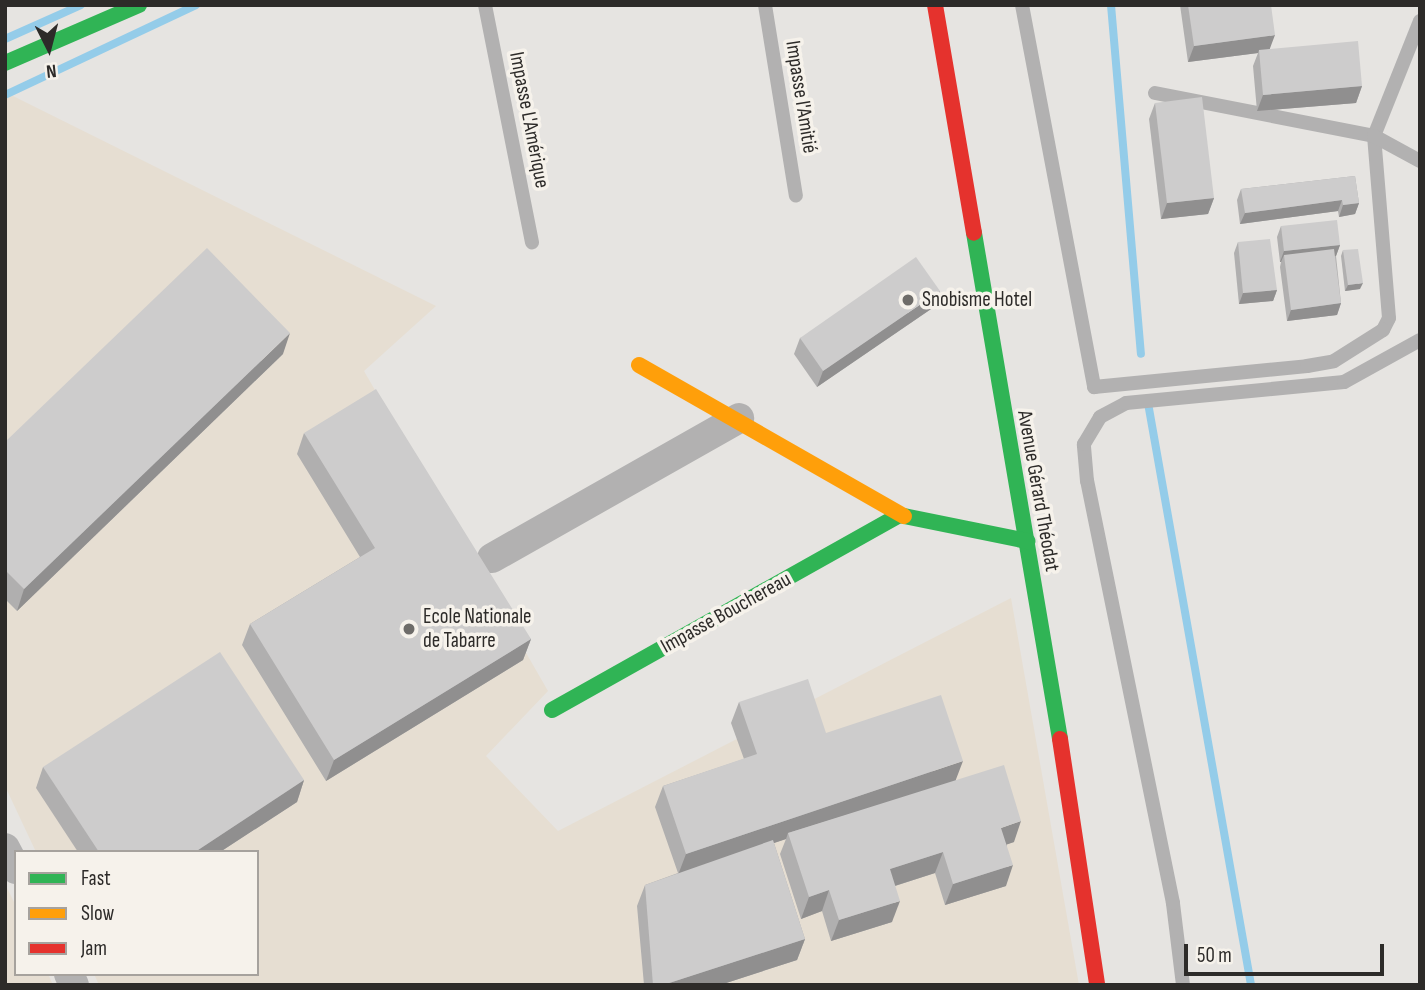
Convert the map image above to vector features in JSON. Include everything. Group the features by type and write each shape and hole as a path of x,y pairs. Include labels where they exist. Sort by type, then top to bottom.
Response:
{"street":[{"path":"5,63 139,5"},
{"name":"Avenue Gérard Théodat","path":"935,5 1027,541 1097,985"},
{"path":"639,365 739,418 900,515 1027,541"},
{"path":"492,558 739,418"},
{"name":"Impasse Bouchereau","path":"552,710 900,515"},
{"path":"5,848 14,865"}],"lane":[{"name":"Impasse L'Amérique","path":"485,5 532,242"},
{"name":"Impasse l'Amitié","path":"765,5 796,196"},
{"path":"1022,5 1094,387 1316,365 1334,361 1383,330 1389,318 1374,136 1420,21"},
{"path":"1155,93 1374,136 1420,161"},
{"path":"1183,985 1173,903 1087,481 1084,444 1100,416 1126,403 1345,382 1420,340"}],"shaded area":[{"path":"11,95 436,306 364,371 548,691 486,756 558,831 1011,598 1079,985 99,985 95,976 259,976 259,850 35,850 5,786 5,98"},
{"path":"5,884 14,902 14,976 49,976 53,985 5,985"}],"building":[{"path":"1188,5 1271,5 1275,35 1194,46"},
{"path":"1358,41 1362,86 1263,95 1259,50"},
{"path":"1202,97 1214,198 1167,203 1155,103"},
{"path":"1355,176 1359,203 1343,205 1342,200 1245,213 1241,189"},
{"path":"1337,220 1340,245 1284,251 1281,226"},
{"path":"1270,239 1277,290 1243,293 1238,242"},
{"path":"207,248 290,333 24,589 5,570 5,442"},
{"path":"1334,249 1341,303 1291,310 1284,255"},
{"path":"1358,249 1363,283 1348,285 1343,250"},
{"path":"916,257 940,291 823,371 800,338"},
{"path":"376,389 531,639 334,760 250,624 375,548 304,433"},
{"path":"220,652 304,780 198,850 98,850 43,767"},
{"path":"808,679 826,733 941,695 963,761 686,854 663,786 757,754 739,702"},
{"path":"1004,765 1021,821 1001,828 1013,865 953,884 943,852 890,869 900,901 839,920 829,890 809,897 788,833"},
{"path":"773,840 805,939 663,985 653,985 645,885"}],"waterway":[{"path":"5,39 81,5"},
{"path":"5,95 196,5"},
{"path":"1111,5 1141,354"},
{"path":"1148,403 1251,985"}],"traffic: fast":[{"path":"5,63 139,5"},
{"path":"974,233 1060,739"},
{"path":"552,710 900,515"},
{"path":"904,516 1027,541"}],"traffic: slow":[{"path":"639,365 904,516"}],"traffic: jam":[{"path":"935,5 974,233"},
{"path":"1060,739 1097,985"}],"place":[{"name":"Snobisme Hotel","path":"908,300"},
{"name":"Ecole Nationale de Tabarre","path":"409,629"}]}
